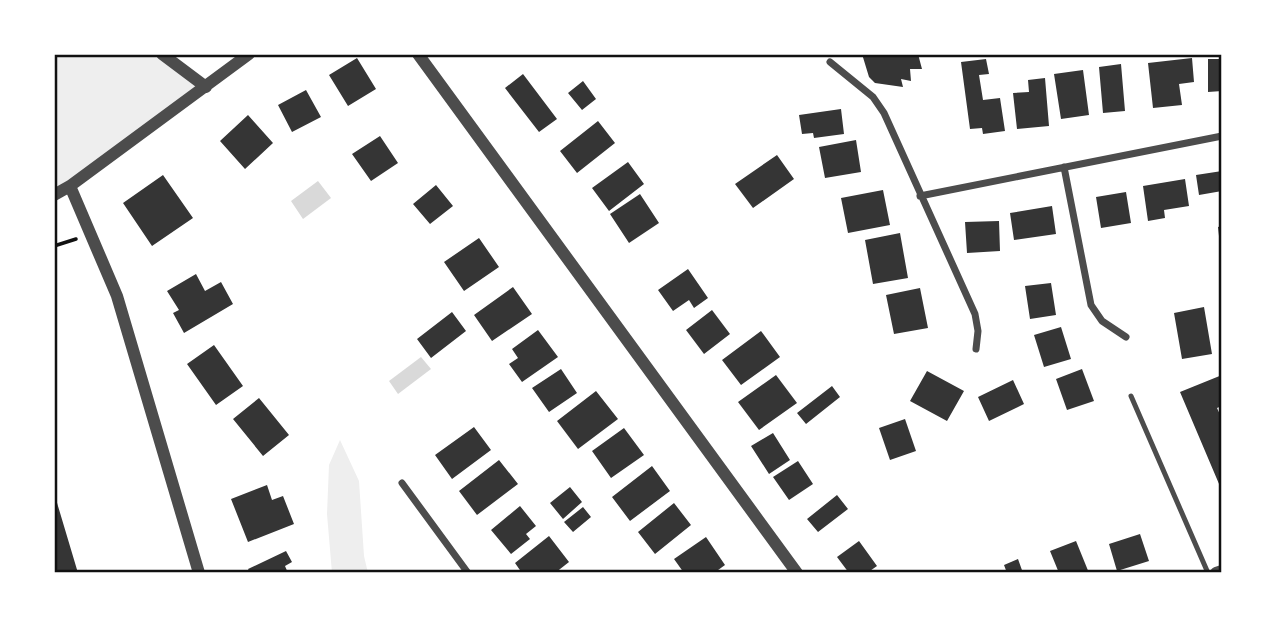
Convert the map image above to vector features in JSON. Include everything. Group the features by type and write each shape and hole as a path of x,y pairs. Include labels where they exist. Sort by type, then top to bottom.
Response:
{"street":[{"path":"162,54 206,87"},
{"path":"54,195 249,54"},
{"path":"418,54 797,573"},
{"path":"830,62 873,96 884,113 975,314 978,331 975,349"},
{"path":"920,196 1222,136"},
{"path":"1065,167 1091,305 1102,321 1126,337"},
{"path":"70,186 117,296 199,573"},
{"path":"402,483 468,573"},
{"path":"1216,573 1222,571"}],"lane":[{"path":"1130,396 1208,573"}],"path":[{"path":"54,246 91,235"}],"shaded area":[{"path":"54,54 162,54 206,87 54,195"},
{"path":"318,181 331,198 303,219 291,201"},
{"path":"421,357 431,369 398,394 389,381"},
{"path":"340,440 359,481 364,556 368,573 332,573 327,514 329,465"}],"building":[{"path":"862,54 918,54 922,69 910,69 911,81 901,79 903,87 875,83 869,77"},
{"path":"357,58 376,89 348,106 329,75"},
{"path":"1192,58 1194,82 1179,84 1182,105 1153,108 1148,63"},
{"path":"986,59 989,74 979,75 983,100 1000,98 1005,131 983,134 982,128 970,129 961,62"},
{"path":"1208,59 1222,59 1222,91 1208,92"},
{"path":"1121,64 1125,111 1103,113 1099,67"},
{"path":"1083,70 1089,115 1061,119 1054,74"},
{"path":"523,74 557,119 539,132 505,88"},
{"path":"1045,78 1049,126 1017,129 1013,93 1029,92 1028,80"},
{"path":"583,81 596,99 582,110 568,93"},
{"path":"306,90 321,117 292,132 278,105"},
{"path":"841,109 844,134 814,138 813,133 802,134 799,115"},
{"path":"248,115 273,143 245,169 220,141"},
{"path":"598,121 615,143 577,173 560,151"},
{"path":"380,136 398,163 371,181 352,154"},
{"path":"856,140 861,172 825,178 819,147"},
{"path":"777,155 794,179 753,208 735,184"},
{"path":"628,162 644,184 609,211 592,188"},
{"path":"1222,171 1222,191 1199,195 1196,175"},
{"path":"163,175 193,218 152,246 123,203"},
{"path":"1185,179 1189,206 1164,210 1165,218 1148,221 1143,186"},
{"path":"436,185 453,206 430,224 413,204"},
{"path":"883,190 890,225 848,233 841,198"},
{"path":"1126,192 1131,223 1101,228 1096,197"},
{"path":"640,194 659,223 629,243 610,214"},
{"path":"1052,206 1056,234 1014,240 1010,213"},
{"path":"999,221 1000,251 967,253 965,222"},
{"path":"1222,226 1222,245 1220,245 1218,227"},
{"path":"900,233 908,278 873,284 865,240"},
{"path":"479,238 499,267 464,291 444,262"},
{"path":"688,269 708,298 694,308 689,300 673,311 658,290"},
{"path":"196,274 205,291 221,282 233,304 184,333 173,313 179,310 167,291"},
{"path":"1051,283 1056,315 1030,319 1025,286"},
{"path":"513,287 532,314 492,341 474,315"},
{"path":"920,288 928,328 894,334 886,295"},
{"path":"1204,307 1212,354 1182,359 1174,313"},
{"path":"712,310 730,334 704,354 686,330"},
{"path":"452,312 466,331 431,358 417,339"},
{"path":"1061,327 1071,359 1044,367 1034,335"},
{"path":"538,330 558,357 522,382 509,364 518,358 512,349"},
{"path":"761,331 780,357 741,385 722,360"},
{"path":"214,345 243,386 216,405 187,364"},
{"path":"561,369 577,393 549,412 532,388"},
{"path":"1082,369 1094,401 1067,410 1056,379"},
{"path":"927,371 964,391 947,421 910,401"},
{"path":"776,375 797,403 759,430 738,402"},
{"path":"1222,375 1222,406 1217,408 1222,419 1222,491 1180,392"},
{"path":"1013,380 1024,404 989,421 978,397"},
{"path":"832,386 840,397 806,424 797,413"},
{"path":"596,391 618,419 578,449 557,421"},
{"path":"259,398 289,435 263,456 233,419"},
{"path":"905,419 916,451 890,460 879,428"},
{"path":"474,427 491,450 452,479 435,455"},
{"path":"624,428 644,455 611,478 592,451"},
{"path":"773,433 790,460 769,474 751,446"},
{"path":"499,460 518,484 477,515 459,491"},
{"path":"798,461 813,484 789,500 773,477"},
{"path":"652,466 670,491 630,521 612,497"},
{"path":"267,485 272,500 283,496 294,524 248,542 231,499"},
{"path":"570,487 582,502 563,519 550,503"},
{"path":"837,495 848,509 818,532 807,519"},
{"path":"55,496 78,573 54,573"},
{"path":"674,503 691,525 655,554 638,532"},
{"path":"520,506 536,526 526,534 530,539 511,554 491,530"},
{"path":"583,507 591,517 573,532 564,522"},
{"path":"1140,534 1149,561 1117,571 1109,544"},
{"path":"549,536 569,562 555,573 522,573 515,563"},
{"path":"706,537 725,565 714,573 684,573 674,559"},
{"path":"859,541 877,566 867,573 849,573 837,557"},
{"path":"1076,541 1089,573 1059,573 1050,551"},
{"path":"286,551 292,562 285,566 288,573 250,573 248,569"},
{"path":"1018,559 1023,573 1007,573 1004,565"}]}
